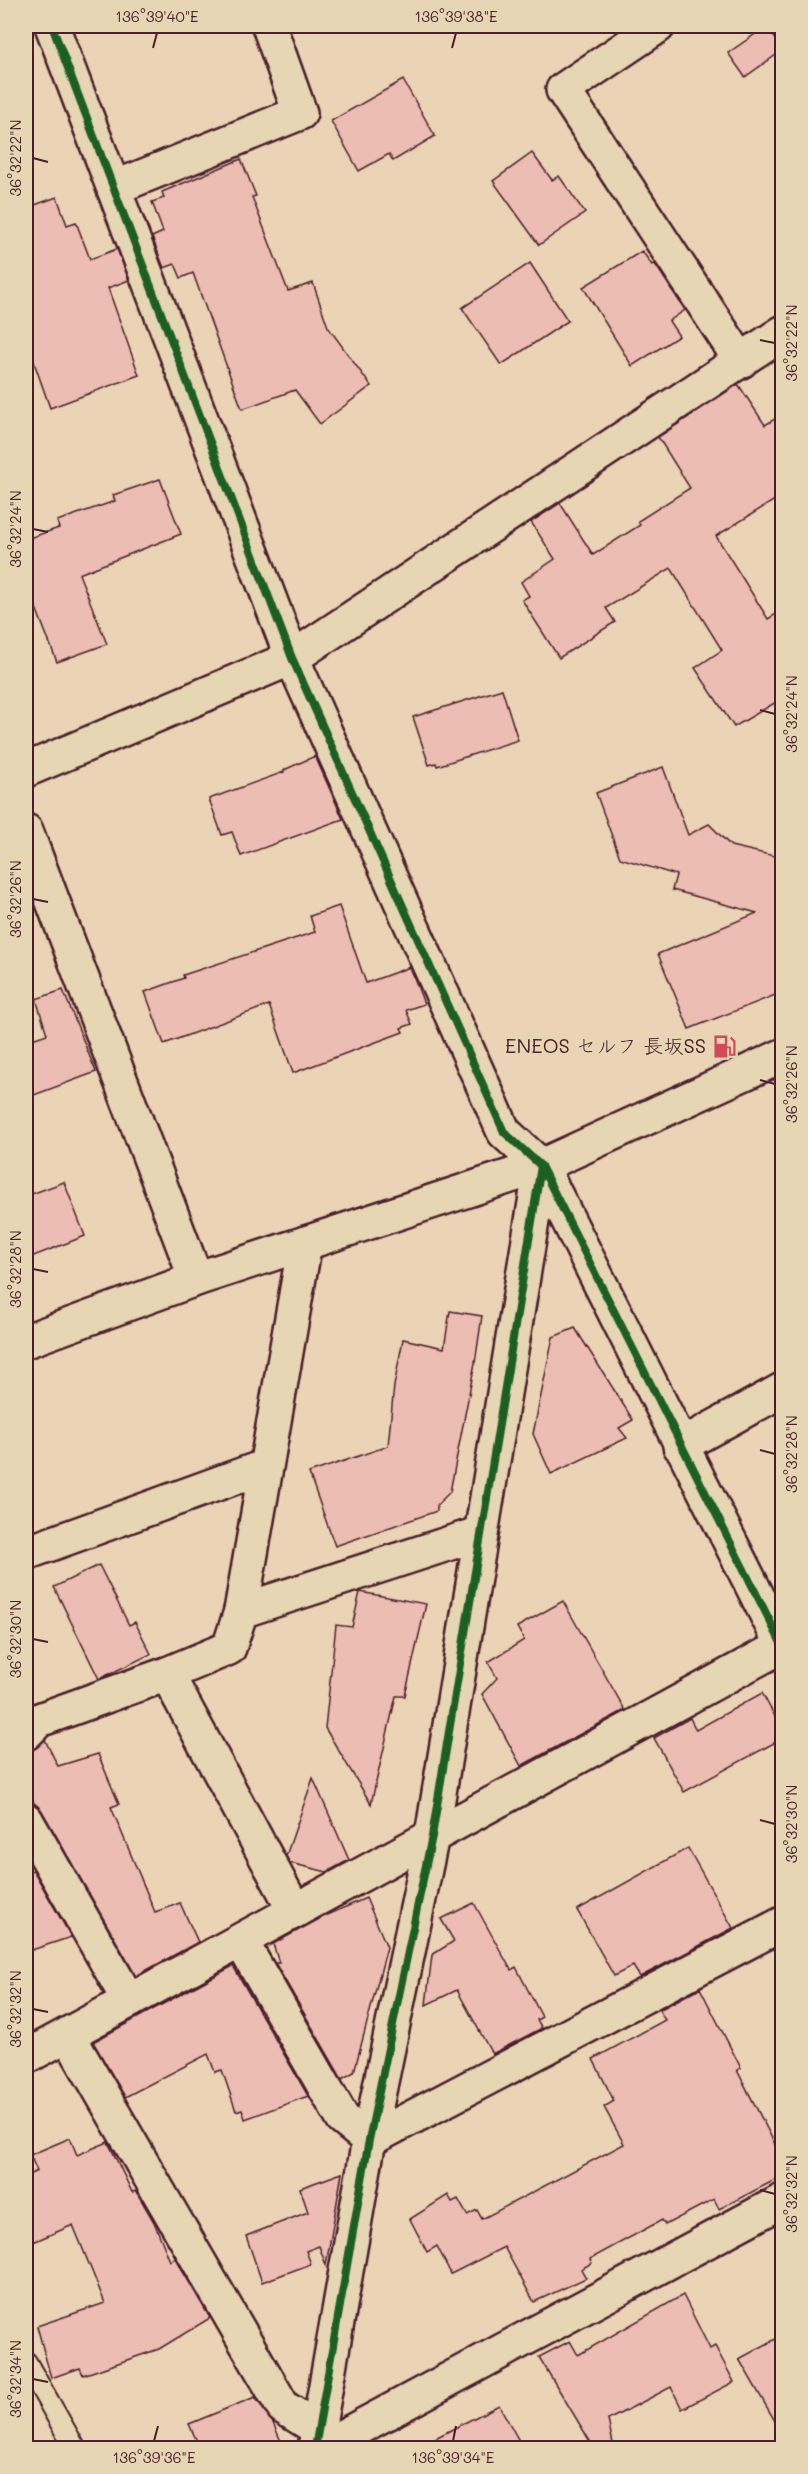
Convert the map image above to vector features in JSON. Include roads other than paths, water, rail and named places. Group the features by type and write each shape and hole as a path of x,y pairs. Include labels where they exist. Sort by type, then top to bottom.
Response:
{"street":[{"path":"26,2057 783,1645 680,1446 541,1166 504,1132 292,658 52,26"},
{"path":"114,188 300,113 269,26"},
{"path":"658,26 563,90 741,361"},
{"path":"26,770 292,658 783,333"},
{"path":"26,831 196,1279"},
{"path":"26,1341 196,1279 541,1166 783,1056"},
{"path":"318,2442 369,2140 432,1836 541,1166"},
{"path":"26,1733 39,1720 167,1674 229,1648 241,1611 305,1243"},
{"path":"680,1446 783,1390"},
{"path":"26,1553 266,1466"},
{"path":"241,1611 481,1533"},
{"path":"167,1674 295,1911"},
{"path":"26,1820 129,2001"},
{"path":"369,2140 783,1924"},
{"path":"241,1941 344,2119 369,2140"},
{"path":"68,2035 283,2407 318,2442"},
{"path":"318,2442 783,2201"}],"lane":[{"path":"26,2362 75,2448"}],"place":[{"name":"ENEOS セルフ 長坂SS","path":"724,1046"}]}
